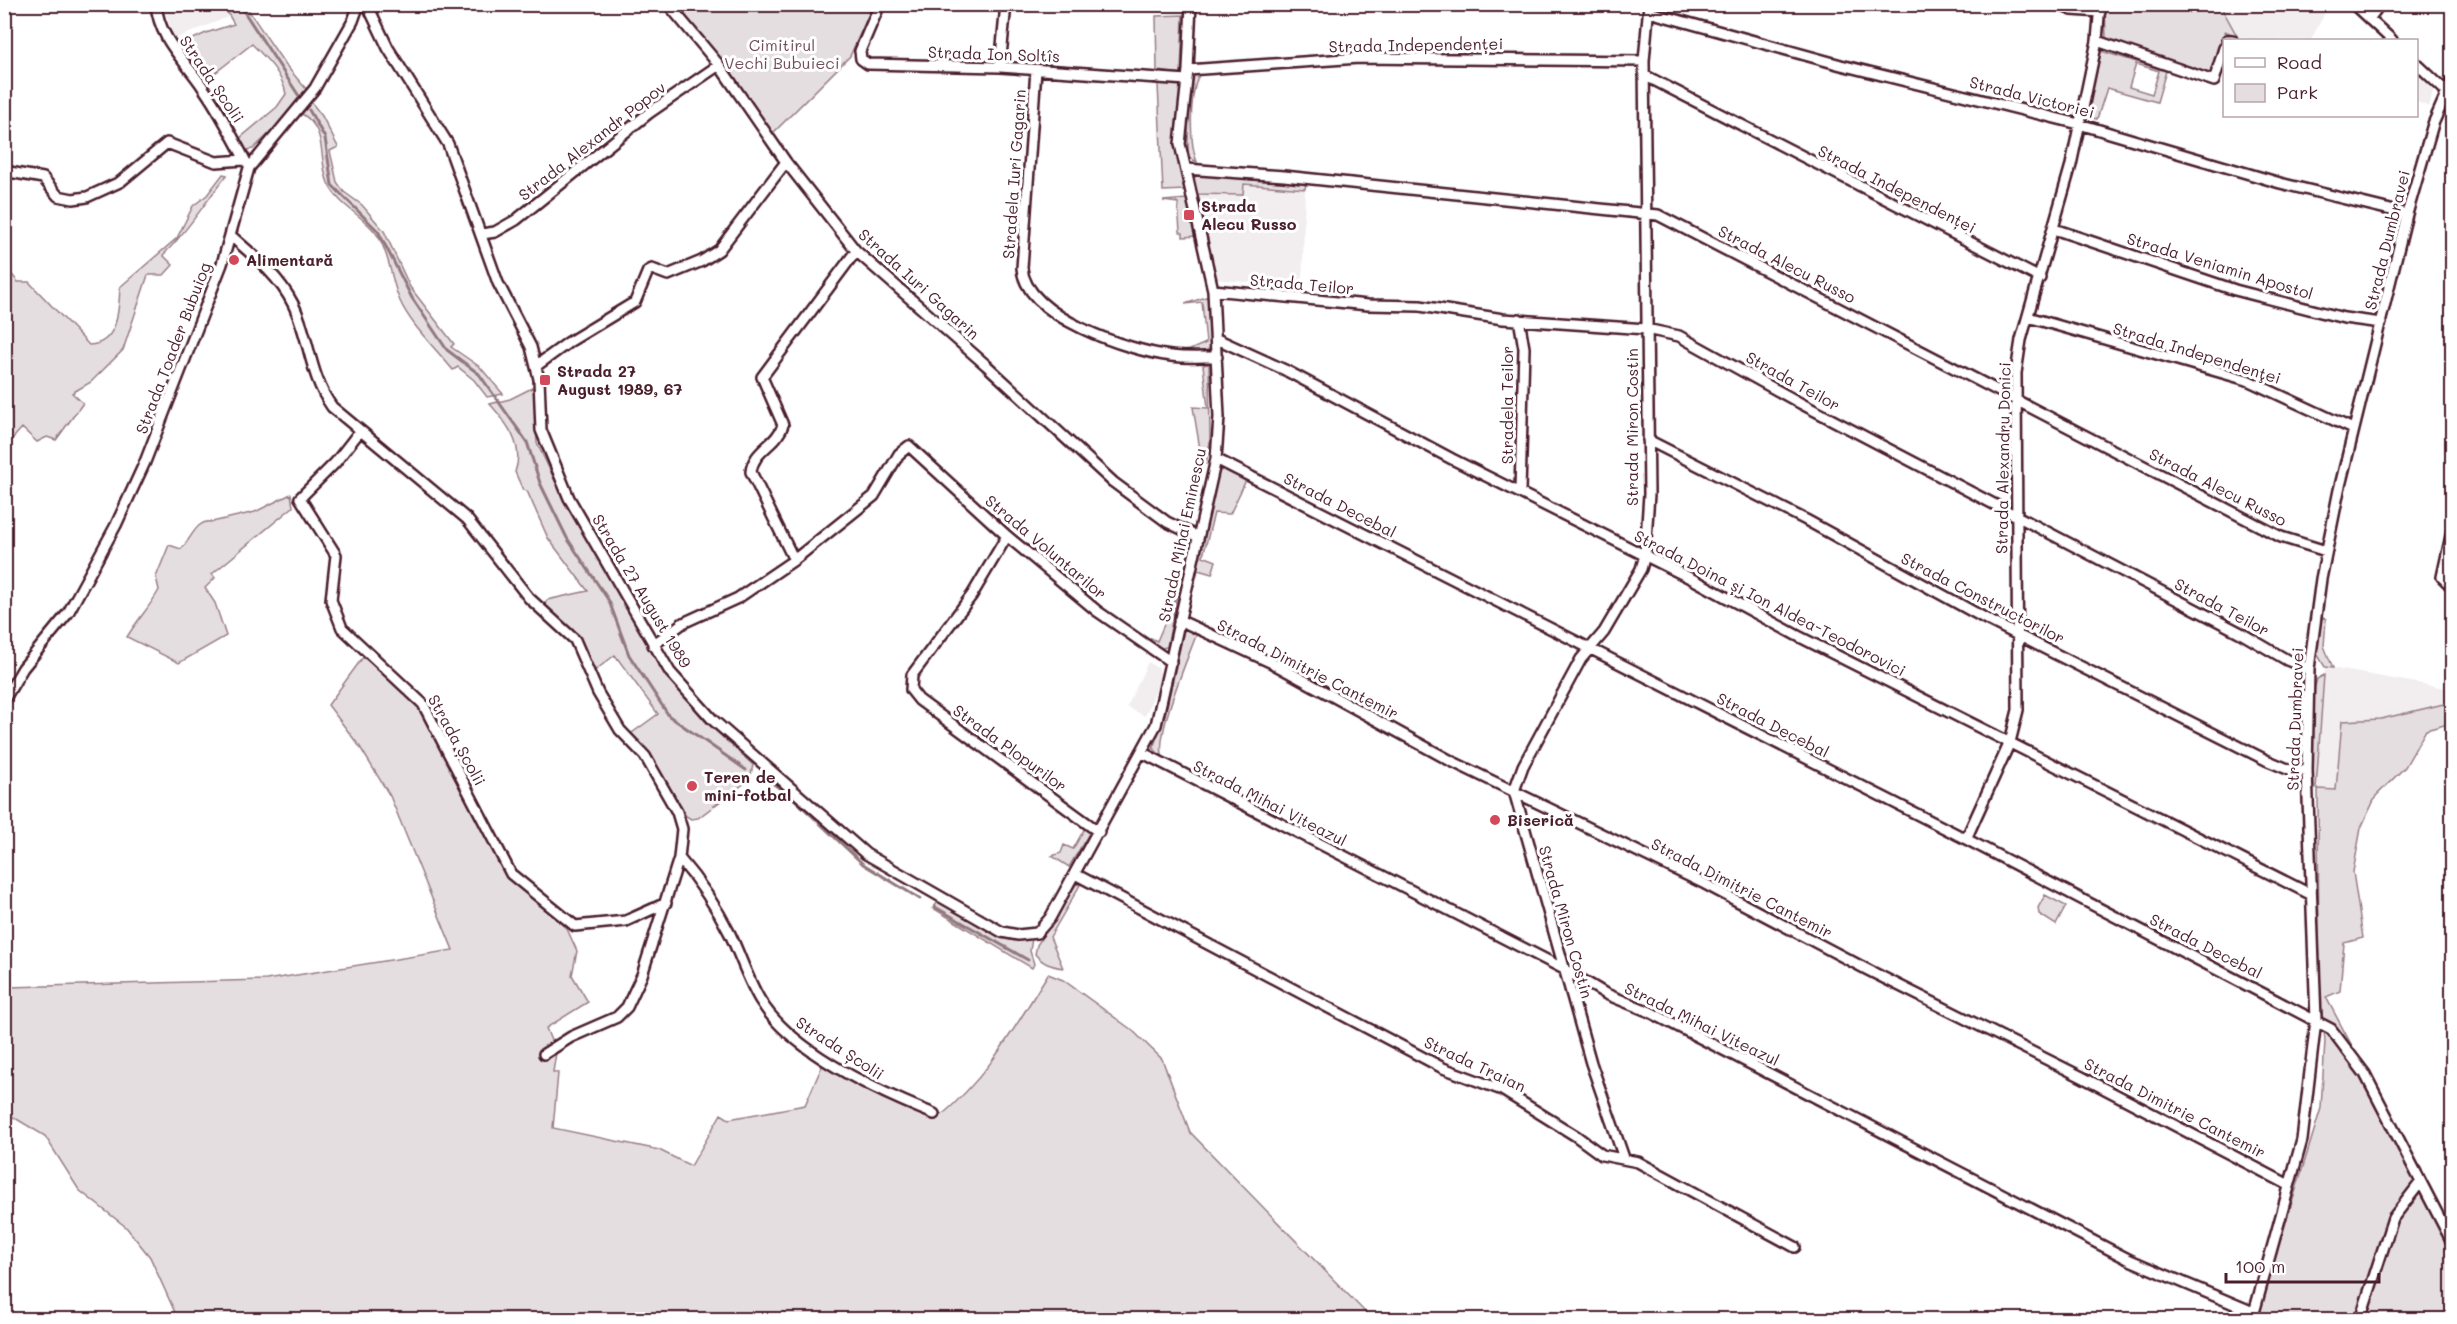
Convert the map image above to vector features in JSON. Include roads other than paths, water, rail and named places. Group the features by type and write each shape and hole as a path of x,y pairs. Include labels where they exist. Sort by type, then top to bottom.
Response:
{"street":[{"name":"Strada Școlii","path":"156,4 160,24 171,47 203,86 228,125 246,164"},
{"name":"Strada Toader Bubuiog","path":"5,696 23,668 68,612 116,525 163,418 231,236 246,164 315,88 353,21 359,4"},
{"name":"Strada 27 August 1989","path":"368,4 388,48 448,144 498,283 531,347 539,379 541,430 569,498 670,672 713,720 866,855 1002,932 1018,935 1037,933"},
{"name":"Strada Iuri Gagarin","path":"668,4 719,65 786,162 856,251 986,365 1113,482 1167,522 1198,537"},
{"name":"Strada Ion Soltîs","path":"880,4 860,51 861,59 868,64 1188,75"},
{"name":"Stradela Iuri Gagarin","path":"1000,67 1006,4"},
{"name":"Strada Mihai Eminescu","path":"1037,933 1050,918 1143,753 1156,725 1216,459 1219,417 1213,290 1186,169 1180,131 1188,75 1191,4"},
{"path":"2057,4 2072,10 2100,8"},
{"path":"2353,4 2391,39"},
{"path":"2369,19 2380,4"},
{"name":"Strada Miron Costin","path":"1624,1158 1591,1063 1514,791 1528,756 1581,659 1591,649 1622,604 1641,569 1645,555 1648,440 1644,61 1649,8"},
{"name":"Strada Victoriei","path":"1649,8 1841,64 2079,124 2280,183 2407,214"},
{"name":"Strada Alexandru Donici","path":"1966,839 2010,741 2018,710 2015,515 2016,373 2028,317 2071,165 2097,40 2100,8"},
{"path":"2097,40 2214,81 2223,51"},
{"name":"Strada Independenței","path":"1188,75 1369,58 1644,61"},
{"name":"Strada Alexandr Popov","path":"482,234 495,232 516,220 649,113 719,65"},
{"path":"2418,65 2449,94"},
{"name":"Stradela Iuri Gagarin","path":"1036,70 1022,268 1028,284 1052,310 1100,338 1124,346 1171,356 1217,357"},
{"name":"Strada Independenței","path":"1644,75 2040,278"},
{"name":"Strada Dumbravei","path":"2253,1316 2302,1140 2316,1020 2307,771 2309,669 2326,551 2353,429 2407,214 2433,124 2449,94 2452,81"},
{"path":"4,171 43,178 58,196 73,200 87,197 120,182 167,143 216,162 246,164"},
{"path":"536,366 569,342 635,302 648,271 652,268 668,275 702,261 719,250 786,162"},
{"name":"Strada Alecu Russo","path":"1186,169 1264,174 1475,198 1645,212 1674,221 2282,537 2326,551"},
{"name":"Strada Veniamin Apostol","path":"2054,229 2235,290 2344,318 2381,323"},
{"path":"231,236 265,265 292,303 303,331 311,368 321,393 332,407 467,519 529,598 575,640 598,693 620,730 645,756 666,789 682,829 679,858 666,903 642,975 627,1007 617,1017 571,1037 544,1054"},
{"path":"653,645 684,623 738,598 794,560 751,472 758,454 780,434 783,425 762,377 856,251"},
{"name":"Strada Teilor","path":"1213,290 1368,305 1420,306 1519,320 1646,329 1679,336 1800,404 2239,632 2287,660 2309,669"},
{"name":"Strada Independenţei","path":"2028,317 2247,380 2353,429"},
{"name":"Stradela Teilor","path":"1519,320 1524,348 1520,491"},
{"name":"Strada Doina și Ion Aldea-Teodorovici","path":"1217,339 1285,370 1452,459 1520,491 1796,635 2310,894"},
{"name":"Strada Școlii","path":"360,431 335,463 300,498 336,555 331,600 342,628 423,705 511,874 575,926 626,921 666,903"},
{"name":"Strada Constructorilor","path":"1648,440 1806,520 1926,588 2266,760 2290,770 2307,771"},
{"name":"Strada Voluntarilor","path":"794,560 874,496 899,454 909,446 1007,536 1097,611 1171,662"},
{"name":"Strada Decebal","path":"1216,459 1966,839 2331,1029 2343,1041 2365,1074 2452,1242"},
{"path":"2452,531 2442,577 2452,587"},
{"name":"Strada Plopurilor","path":"1007,536 972,595 912,675 910,683 919,700 1099,832"},
{"name":"Strada Dimitrie Cantemir","path":"1179,620 1272,663 1450,761 1705,884 2289,1185"},
{"name":"Strada Mihai Viteazul","path":"1143,753 1564,969 1605,994 1650,1012 2130,1260 2253,1316"},
{"name":"Strada Școlii","path":"679,858 708,895 729,932 760,1001 777,1023 800,1043 883,1094 934,1114"},
{"name":"Strada Traian","path":"1075,874 1443,1068 1502,1090 1602,1155 1612,1159 1624,1158 1638,1162 1795,1247"},
{"path":"2360,1320 2393,1218 2420,1184"}],"waterway":[{"path":"239,4 299,96"},
{"path":"309,110 325,138 332,185 378,231 412,298 447,350 479,374 527,442 540,483 567,538 609,601 629,655 669,716 746,770"},
{"path":"763,776 794,799 863,864 920,899"},
{"path":"935,907 1028,960"}],"place":[{"name":"Strada Alecu Russo","path":"1189,215"},
{"name":"Alimentară","path":"234,260"},
{"name":"Strada 27 August 1989, 67","path":"545,380"},
{"name":"Teren de mini-fotbal","path":"692,786"},
{"name":"Biserică","path":"1495,820"}],"park label":[{"name":"Cimitirul Vechi Bubuieci","path":"782,54"}]}
